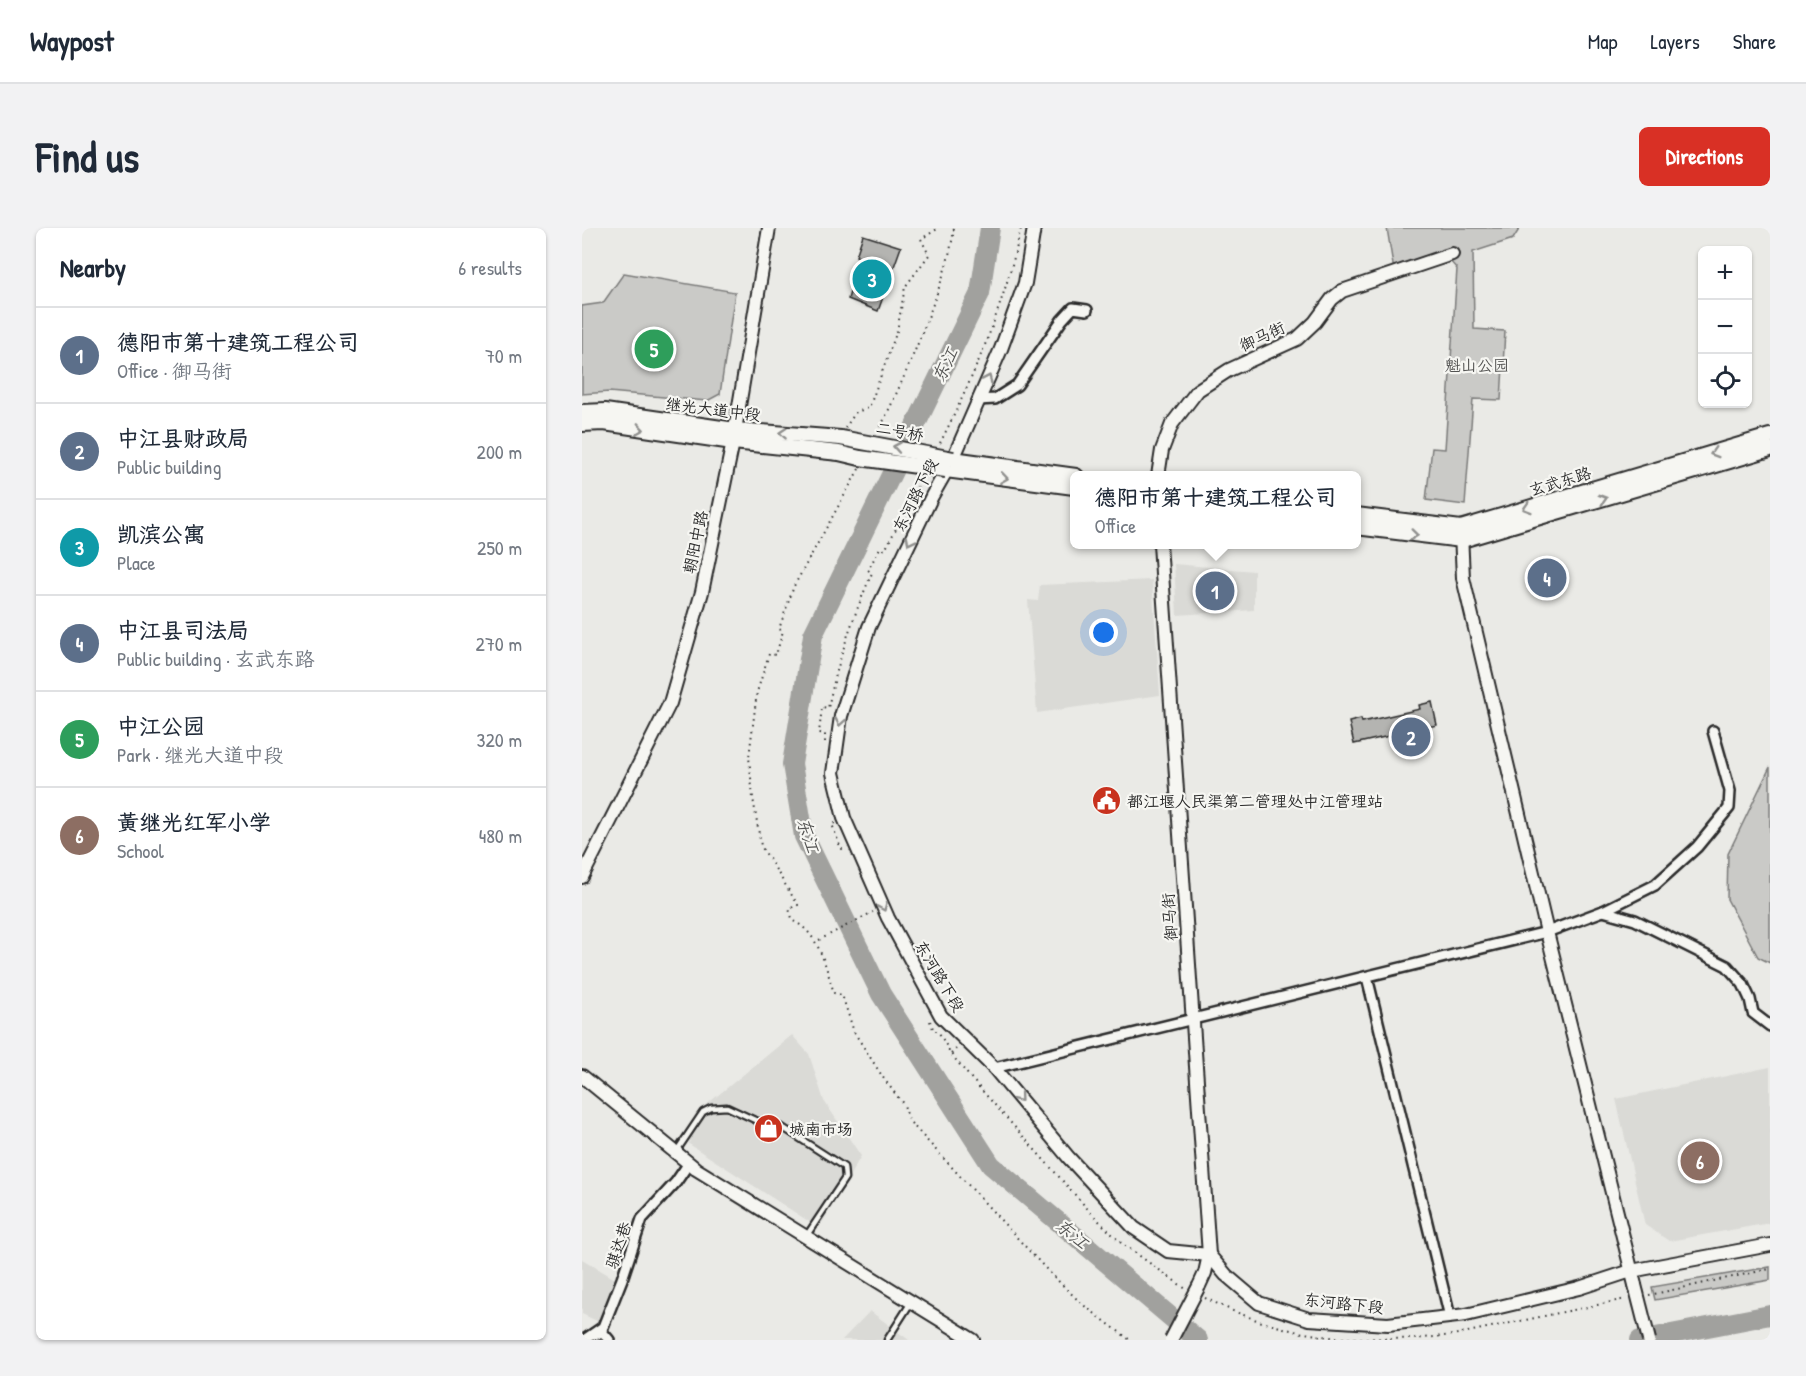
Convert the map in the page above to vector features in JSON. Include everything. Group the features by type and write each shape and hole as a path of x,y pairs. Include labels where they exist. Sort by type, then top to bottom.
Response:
{"main road":[{"name":"继光大道中段","path":"582,412 605,411 734,436 839,453"},
{"name":"继光大道中段","path":"582,424 604,423 734,436 840,437"},
{"name":"玄武东路","path":"1361,516 1461,534 1770,436"},
{"name":"二号桥","path":"840,437 949,464"},
{"name":"玄武东路","path":"1361,527 1461,534 1770,449"},
{"name":"二号桥","path":"839,453 860,458 949,464"},
{"path":"949,464 1070,475"},
{"path":"949,464 1070,486"}],"street":[{"name":"朝阳中路","path":"582,877 670,703 702,592 734,436 769,228"},
{"name":"东河路下段","path":"1034,228 1025,283 1001,349 949,464 869,627 841,716 833,773 844,818 888,918 941,1016 994,1068 1069,1158 1134,1228 1168,1251 1209,1255 1226,1275 1259,1303 1309,1319 1388,1324 1466,1315 1579,1288 1631,1271 1770,1245"},
{"name":"御马街","path":"1159,471 1162,450 1172,424 1198,390 1229,370 1297,339 1315,322 1332,299 1342,291 1452,254"},
{"path":"978,400 995,399 1017,385 1062,320 1073,308 1087,310"},
{"path":"1461,534 1463,578 1547,932 1649,1340"},
{"name":"御马街","path":"1160,549 1209,1255 1205,1273 1171,1340"},
{"path":"994,1068 1547,932 1603,911 1655,885 1697,847 1729,808 1730,791 1713,731"},
{"path":"582,862 599,845"},
{"path":"1603,911 1635,920 1727,966 1743,984 1753,1013 1770,1026"},
{"path":"1367,977 1450,1317"},
{"path":"584,1076 689,1163 973,1340"},
{"name":"骐达巷","path":"587,1337 603,1327 642,1219 676,1182 689,1163"},
{"path":"587,1337 603,1333 609,1340"}],"lane":[{"path":"676,1152 703,1112 711,1108 727,1107 757,1121 782,1127 836,1161 844,1167 845,1178 806,1237"},
{"path":"887,1340 912,1302"}],"path":[{"path":"840,437 856,412 869,408 897,331 905,287 929,255 921,238 939,228"},
{"path":"873,441 900,389 918,345 940,284 954,228"},
{"path":"939,445 966,393 1001,303 1012,269 1021,228"},
{"path":"862,462 794,586 779,629 783,631 776,655 769,654 758,692 749,757 761,846 798,905 789,909 793,921 802,925 822,955 834,993 842,994 854,1032 884,1079 904,1105 909,1121 1047,1270 1082,1304 1130,1340"},
{"path":"825,743 825,734 819,733 822,707 828,708 843,645 872,573 868,570 880,548 885,550 923,477"},
{"path":"837,822 832,825 841,849 848,849"},
{"path":"819,940 876,910"},
{"path":"927,1012 934,1031 938,1031 951,1054 1094,1216 1120,1242 1185,1288 1197,1289"},
{"path":"951,1054 956,1049"},
{"path":"1646,1295 1770,1269"},
{"path":"1204,1298 1262,1322 1298,1332 1336,1338 1414,1339 1453,1335 1634,1298"}],"shaded area":[{"path":"1174,564 1254,571 1254,610 1177,615"},
{"path":"1152,580 1160,695 1037,713 1028,600 1038,601 1040,585"},
{"name":"城南市场","path":"792,1035 809,1054 824,1101 861,1156 819,1228 689,1144 695,1114"},
{"path":"1770,1067 1770,1223 1669,1241 1645,1225 1616,1099"},
{"path":"582,1259 615,1279 601,1323 582,1314"},
{"path":"870,1311 909,1340 842,1340"}],"green space":[{"name":"魁山公园","path":"1387,228 1520,228 1513,239 1473,252 1474,329 1505,331 1501,400 1473,399 1465,505 1426,500 1432,448 1445,449 1457,269 1451,262 1395,277"},
{"path":"624,273 735,292 720,394 707,401 609,392 582,394 582,306 603,303"},
{"path":"1770,767 1770,963 1758,957 1727,899 1728,854"},
{"path":"1770,1267 1770,1280 1655,1300 1652,1287"}],"building":[{"path":"863,235 901,247 878,311 848,299 860,258 856,256"},
{"path":"1432,702 1437,725 1354,744 1349,722 1361,719 1362,722 1420,709 1419,705"}],"waterway":[{"name":"东江","path":"990,228 980,293 813,635 792,764 804,836 881,994 991,1165 1198,1340"},
{"name":"东江","path":"1640,1340 1770,1315"}],"place":[{"name":"凯滨公寓","path":"872,279"},
{"name":"中江公园","path":"654,349"},
{"name":"中江县司法局","path":"1547,578"},
{"name":"德阳市第十建筑工程公司","path":"1215,591"},
{"name":"中江县财政局","path":"1411,737"},
{"name":"都江堰人民渠第二管理处中江管理站","path":"1106,801"},
{"name":"城南市场","path":"768,1129"},
{"name":"黄继光红军小学","path":"1700,1161"}]}
